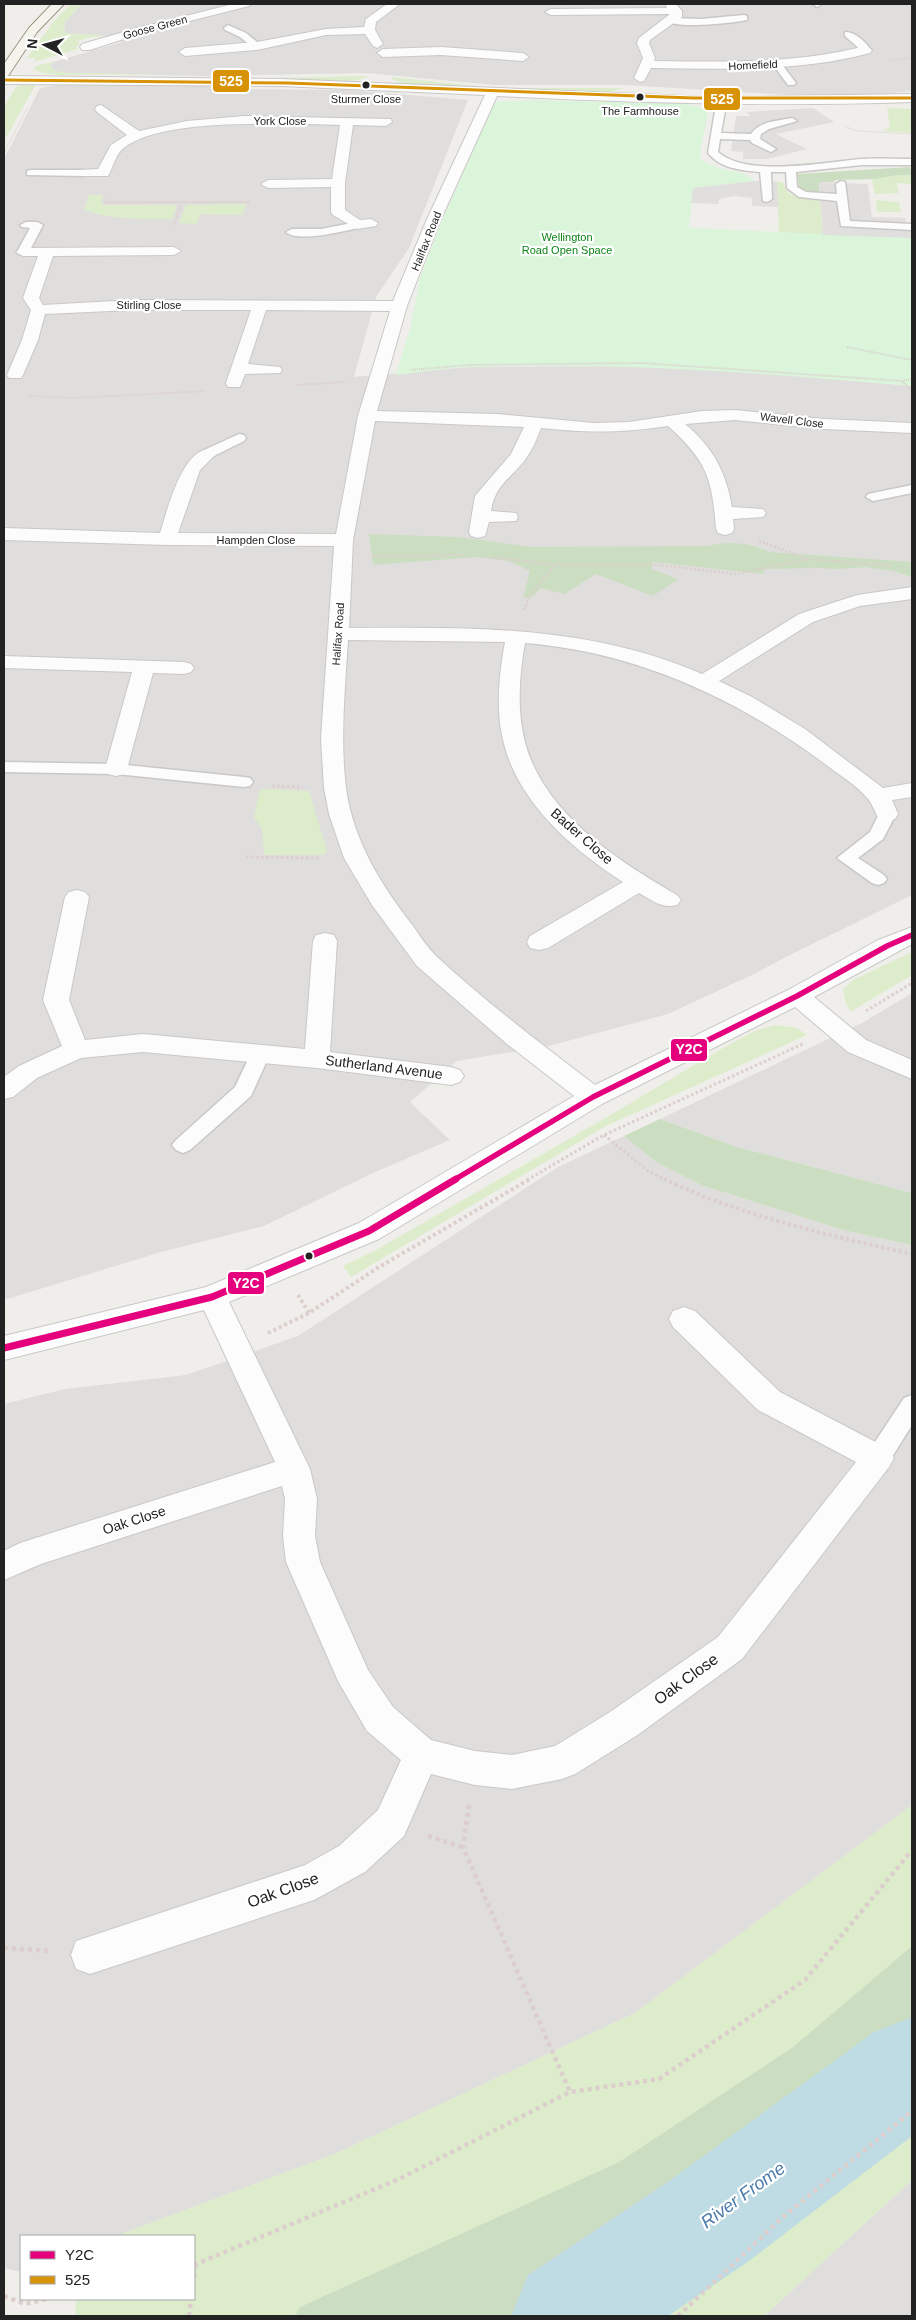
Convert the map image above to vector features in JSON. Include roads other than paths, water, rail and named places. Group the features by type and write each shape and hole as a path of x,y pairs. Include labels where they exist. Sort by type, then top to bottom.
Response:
{"main road":[{"path":"4,73 33,30 58,4"}],"street":[{"name":"Goose Green","path":"89,45 245,4"},
{"path":"378,76 385,62 383,53 369,30 370,21 394,4"},
{"path":"551,12 672,12"},
{"path":"638,97 640,74 648,64 649,58 643,43 645,38 672,12"},
{"path":"185,52 219,46 257,46 326,32 369,30"},
{"path":"383,53 451,51 523,57"},
{"name":"Homefield","path":"648,64 728,67 777,64 865,54"},
{"path":"4,80 224,80 378,76 492,92 718,99 856,100 912,98"},
{"path":"220,96 224,80"},
{"name":"Halifax Road","path":"492,92 434,219 399,306 367,416 344,548 337,634 332,738 335,788 340,814 356,858 380,900 426,960 516,1038 593,1097"},
{"path":"101,109 136,135"},
{"name":"York Close","path":"84,173 103,173 112,150 136,135 214,117 386,122"},
{"path":"346,122 338,183 338,212 364,224"},
{"path":"268,184 338,183"},
{"path":"23,252 174,251"},
{"path":"15,375 22,340 39,310 32,298 47,252"},
{"name":"Stirling Close","path":"39,310 132,305 399,306"},
{"path":"260,306 236,376 274,370"},
{"name":"Wavell Close","path":"367,416 491,418 534,424 594,428 629,427 702,416 735,415 832,425 912,428"},
{"path":"672,421 703,449 712,464 724,521 757,513"},
{"path":"509,517 479,524 484,496 518,457 527,442 534,424"},
{"path":"167,539 192,468 207,454"},
{"name":"Hampden Close","path":"4,534 167,539 344,548"},
{"path":"704,681 806,618 857,601 912,593"},
{"path":"337,634 464,634 516,637 601,648 648,661 704,681 798,734 883,805 912,790"},
{"name":"Bader Close","path":"516,637 510,668 510,711 515,744 526,774 550,807 581,838 639,883 668,900"},
{"path":"4,662 184,668"},
{"path":"116,769 144,667"},
{"path":"539,942 558,920 639,883"},
{"path":"76,1050 56,1000 77,897"},
{"path":"4,1348 212,1297 368,1231 593,1097 797,996 887,946 912,935"},
{"name":"Sutherland Avenue","path":"317,1059 325,941"},
{"path":"797,996 857,1046 912,1070"},
{"name":"Sutherland Avenue","path":"4,1090 28,1072 76,1050 143,1043 317,1059 451,1076"},
{"name":"Oak Close","path":"212,1297 294,1469 301,1499 299,1536 303,1562 355,1681 380,1719 421,1754 475,1768 512,1772 562,1762 624,1724 730,1648 878,1458"},
{"path":"684,1319 769,1401 878,1458"},
{"name":"Oak Close","path":"4,1566 32,1553 294,1469"},
{"name":"Oak Close","path":"90,1955 314,1881 352,1859 391,1823 421,1754"}],"lane":[{"path":"672,12 744,18"},
{"path":"228,28 243,35 257,46"},
{"path":"848,34 864,46 865,54"},
{"path":"777,64 791,83"},
{"path":"718,99 720,111 712,153 716,159 740,167 791,170 864,162 912,162"},
{"path":"715,136 754,137 762,128 792,121"},
{"path":"754,137 756,141 771,149"},
{"path":"791,170 802,163 833,156"},
{"path":"765,168 767,198"},
{"path":"791,170 792,188 803,194 842,198"},
{"path":"31,174 84,173"},
{"path":"840,184 845,224 912,227"},
{"path":"292,232 320,232 364,224"},
{"path":"23,252 37,225 26,225"},
{"path":"207,454 239,438"},
{"path":"873,497 912,489"},
{"path":"4,766 116,769 244,782"},
{"path":"878,879 846,858 877,835 883,805"},
{"path":"183,1144 244,1091 260,1054"},
{"name":"Oak Close","path":"878,1458 912,1404"}],"waterway":[{"name":"River Frome","path":"569,2316 709,2221 912,2070"}],"place":[{"name":"Sturmer Close","path":"366,85"},
{"name":"The Farmhouse","path":"640,97"}],"park label":[{"name":"Wellington Road Open Space","path":"567,243"}]}
